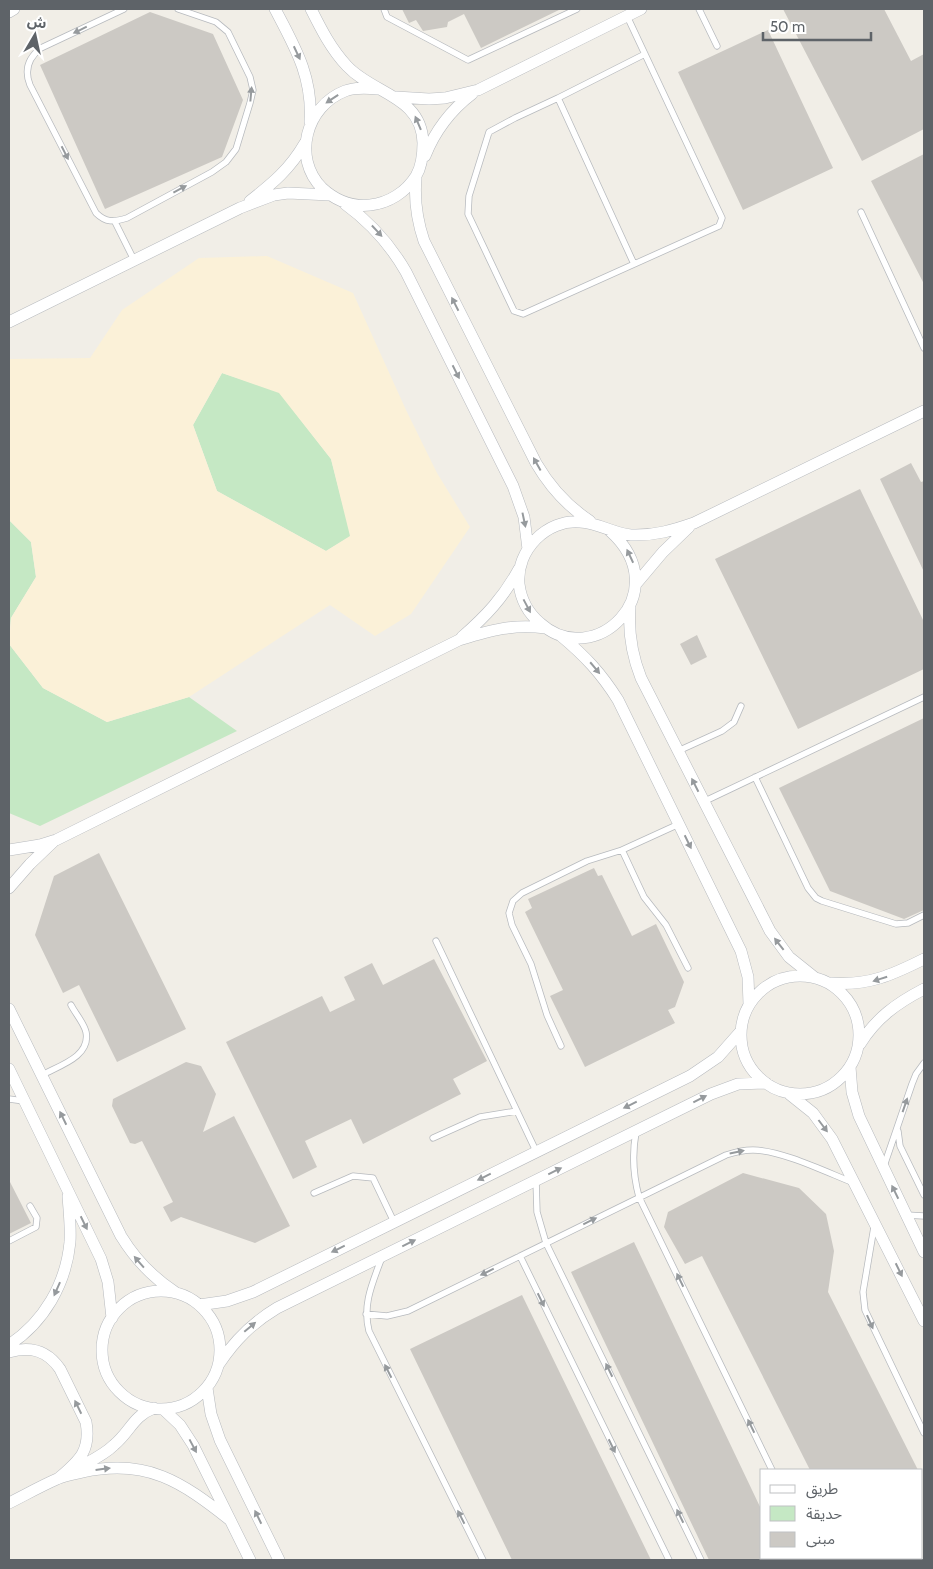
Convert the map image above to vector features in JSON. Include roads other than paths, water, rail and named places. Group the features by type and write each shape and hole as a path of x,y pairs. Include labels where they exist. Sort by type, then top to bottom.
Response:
{"street":[{"path":"9,12 14,9"},
{"path":"275,9 303,67 310,96 310,125"},
{"path":"311,9 326,38 340,59 358,76 378,89 396,97 414,114 420,126 423,145 415,191 416,208 424,241 544,478 566,504 594,524 610,532 622,542 630,554 635,569 636,584 630,607 620,620 607,630 592,636 576,638 559,635"},
{"path":"9,322 240,208 274,195 288,193 335,198 364,206 389,200 400,194 410,185 438,130 463,101 478,90 641,9"},
{"path":"240,208 288,168 305,142 310,125 318,110 330,99 345,91 362,88 378,89"},
{"path":"396,97 429,99 454,96 478,90"},
{"path":"305,142 307,160 314,177 321,187 356,212 380,234 406,272 513,486 524,517 528,549"},
{"path":"610,532 632,535 653,534 674,530 694,523 924,411"},
{"path":"459,640 488,614 500,599 521,565 528,549 543,533 564,523 594,524"},
{"path":"636,584 663,552 694,523"},
{"path":"521,565 519,583 523,601 532,616 546,628 559,635 593,664 618,700 741,951 748,977 749,1004"},
{"path":"630,607 630,636 641,678 770,932 789,957 814,977 829,983 851,1003 858,1023 859,1045"},
{"path":"9,850 40,845 56,840 459,640 493,629 511,626 546,628"},
{"path":"9,888 30,864 56,840"},
{"path":"829,983 846,984 872,981 897,973 924,959"},
{"path":"814,977 795,976 777,980 761,990 749,1004 744,1017 741,1031 742,1046 746,1060 754,1073 766,1083 788,1093 816,1092 830,1086 841,1078 850,1067 859,1045 868,1031 880,1018 893,1006 924,989"},
{"path":"9,1009 121,1236 139,1263 150,1274 176,1293 199,1304 208,1314 217,1332 220,1351 219,1364"},
{"path":"199,1304 227,1301 253,1292 705,1068 731,1045 741,1031"},
{"path":"850,1067 850,1080 855,1104 864,1128 924,1252"},
{"path":"10,1075 101,1259 108,1282 112,1318"},
{"path":"9,1502 59,1478 108,1451 120,1440 139,1415 158,1408 179,1406 194,1399 206,1388 219,1364 238,1338 263,1316 724,1088 738,1084 766,1083"},
{"path":"788,1093 822,1124 842,1156 924,1321"},
{"path":"9,1345 36,1322 60,1285 70,1242 68,1189"},
{"path":"176,1293 158,1291 140,1295 124,1304 112,1318 105,1331 102,1346 103,1360 108,1374 116,1387 126,1397 139,1404 158,1408 180,1425 187,1434 250,1560"},
{"path":"9,1352 29,1349 39,1351 55,1361 86,1422 87,1440 85,1449 75,1464 59,1478"},
{"path":"206,1388 211,1414 220,1440 279,1560"},
{"path":"59,1478 112,1467 143,1470 185,1486 230,1520"}],"lane":[{"path":"124,9 41,48 31,58 27,72 30,85 96,213 108,221 116,222 127,218 220,168 236,149 250,103 252,90 250,77 228,32 216,22 178,9"},
{"path":"384,9 387,17 468,60 577,9"},
{"path":"699,9 717,46"},
{"path":"626,16 645,54 722,218 719,226 523,314 514,311 468,214 468,196 489,132 645,54"},
{"path":"558,98 634,264"},
{"path":"861,212 924,348"},
{"path":"116,222 134,260"},
{"path":"703,802 924,697"},
{"path":"678,751 722,730 734,722 740,706"},
{"path":"755,777 808,888 816,898 896,924 908,923 924,915"},
{"path":"561,1046 547,1015 531,964 512,924 509,913 510,907 517,897 522,894 596,858 622,850 679,824"},
{"path":"622,850 644,897 666,925 688,968"},
{"path":"436,941 536,1151"},
{"path":"42,1075 79,1055 84,1048 86,1033 71,1004"},
{"path":"883,1168 912,1084 924,1063"},
{"path":"9,1099 24,1101"},
{"path":"433,1138 480,1117 517,1111"},
{"path":"898,1126 900,1146 924,1195"},
{"path":"636,1132 633,1169 639,1197 772,1469"},
{"path":"366,1314 387,1316 408,1311 639,1197 726,1155 739,1151 753,1150 780,1154 856,1184"},
{"path":"314,1193 353,1176 373,1178 394,1222"},
{"path":"536,1180 537,1212 546,1243 701,1560"},
{"path":"9,1241 36,1226 38,1221 30,1206"},
{"path":"906,1215 924,1216"},
{"path":"875,1223 864,1282 863,1301 924,1433"},
{"path":"382,1256 367,1298 366,1314 372,1339 483,1560"},
{"path":"520,1256 668,1560"}]}
